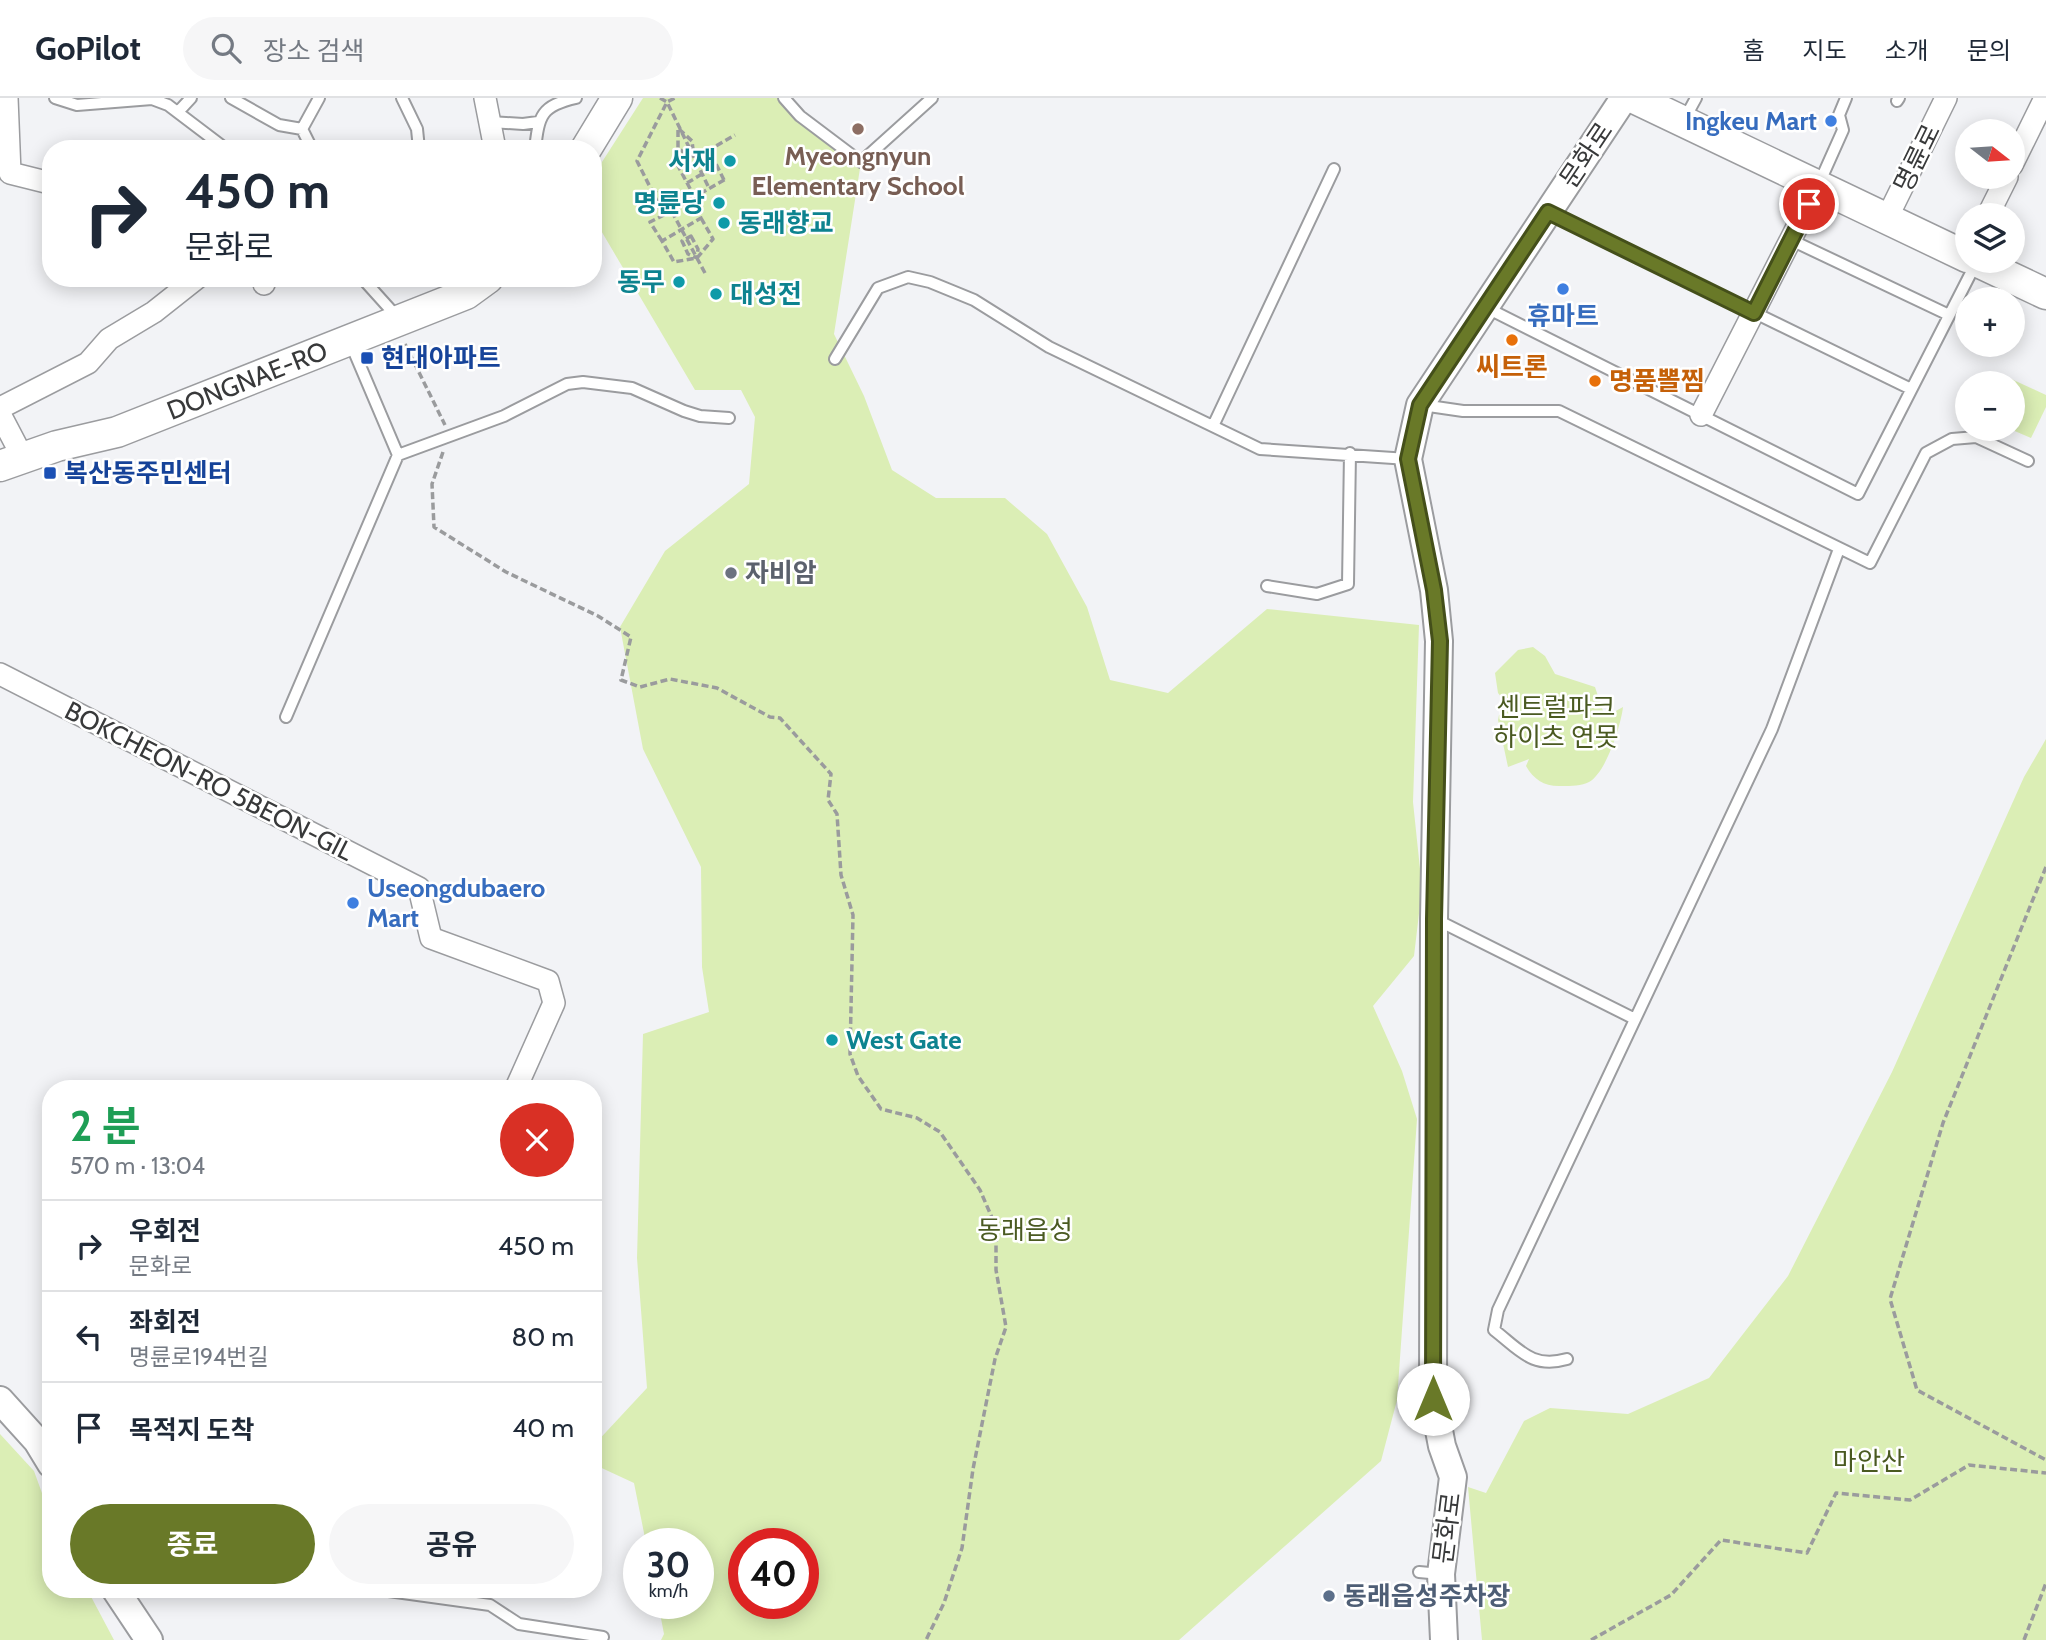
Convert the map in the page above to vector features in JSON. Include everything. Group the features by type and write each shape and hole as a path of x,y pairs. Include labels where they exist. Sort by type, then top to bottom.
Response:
{"main road":[{"path":"591,140 617,98"},
{"path":"1634,98 1690,110 1818,186 1955,251"},
{"path":"2002,273 2046,294"},
{"name":"DONGNAE-RO","path":"11,462 57,446 117,432 466,294 476,287"}],"street":[{"path":"6,98 10,173 42,181"},
{"path":"485,98 493,140"},
{"name":"문화로","path":"1444,1640 1430,1573 1453,1477 1442,1446 1433,1399 1434,919 1440,641 1434,590 1408,459 1420,405 1624,98"},
{"name":"명륜로","path":"1887,219 1946,98"},
{"path":"2025,139 2045,98"},
{"path":"1702,415 1818,186"},
{"path":"0,408 88,363 110,339 154,312 186,287"},
{"path":"0,414 11,462"},
{"name":"BOKCHEON-RO 5BEON-GIL","path":"0,674 419,888 431,938 548,981 554,1003 520,1080"},
{"path":"0,1400 42,1449"},
{"path":"121,1598 149,1640"}],"lane":[{"path":"55,98 77,105 147,99 168,105 214,140"},
{"path":"178,112 191,98"},
{"path":"231,98 279,125 302,129"},
{"path":"302,129 319,98"},
{"path":"402,98 417,129 418,140"},
{"path":"537,140 538,122 553,103 576,98"},
{"path":"784,98 800,116 861,162 932,98"},
{"path":"1818,186 1843,130 1839,115 1846,98"},
{"path":"490,122 538,122"},
{"path":"302,129 308,140"},
{"path":"1213,426 1334,169"},
{"name":"문화로","path":"1548,212 1911,389"},
{"path":"1790,240 1949,316"},
{"path":"1485,307 1858,494 1971,273"},
{"path":"835,359 878,288 888,282 908,277 930,282 974,300 1049,347 1260,449 1408,459"},
{"path":"370,287 400,320"},
{"path":"286,717 398,455 349,340"},
{"path":"398,455 504,416 567,384 583,382 632,388 684,411 729,418"},
{"path":"1420,405 1463,411 1559,411 1870,563 1926,453 1952,439 1976,437 2028,461"},
{"path":"1267,586 1317,594 1348,584 1350,453"},
{"path":"1567,1359 1548,1364 1537,1362 1494,1330 1499,1310 1772,729 1839,549"},
{"path":"1434,919 1636,1019"},
{"path":"439,1598 490,1605 519,1624 603,1637"}],"path":[{"path":"660,98 667,102 678,128 678,148 694,161 709,188"},
{"path":"663,212 637,161 667,102 675,98"},
{"path":"678,128 692,141 694,161"},
{"path":"677,164 687,183 692,197 701,218 713,239 697,258 674,262 650,222 663,212 671,210 692,197 725,179 709,150 735,135"},
{"path":"687,183 717,165"},
{"path":"671,210 687,239"},
{"path":"662,241 701,218"},
{"path":"697,258 698,249 691,236 682,242 697,258 705,273"},
{"path":"400,320 403,339 449,436 432,484 434,527 506,572 598,616 631,637 621,680 640,687 670,679 717,688 770,717 780,718 831,774 828,800 837,814 841,875 853,915 850,1054 858,1076 881,1108 917,1118 940,1132 980,1190 996,1227 996,1270 1006,1327 995,1359 973,1469 962,1548 944,1603 926,1640"},
{"path":"2046,867 1943,1123 1889,1299 1917,1390 2046,1460"},
{"path":"1591,1640 1671,1595 1721,1540 1807,1553 1836,1493 1910,1500 1969,1465 2046,1473"},
{"path":"2024,1640 2046,1583"}],"green space":[{"name":"동래읍성","path":"643,98 784,98 861,162 834,334 864,396 892,470 936,498 1005,498 1047,534 1087,607 1110,680 1168,693 1267,609 1419,625 1413,802 1422,888 1414,956 1373,1006 1402,1071 1417,1119 1397,1400 1381,1461 1179,1640 661,1640 664,1634 661,1619 714,1619 714,1528 643,1528 634,1483 602,1468 602,1436 647,1388 637,1258 643,1034 709,1012 702,967 701,867 643,749 620,627 665,551 749,484 755,417 741,390 695,390 602,232 602,162"},
{"path":"2025,385 2046,395 2046,407 2031,438 2025,435"},
{"name":"센트럴파크 하이츠 연못","path":"1533,647 1545,656 1555,674 1595,687 1605,717 1623,707 1607,759 1589,782 1576,786 1545,784 1529,771 1526,766 1529,759 1508,767 1498,720 1499,715 1512,710 1498,693 1495,673 1518,650"},
{"name":"마안산","path":"2046,739 2046,1640 1482,1640 1468,1487 1486,1493 1524,1421 1550,1408 1628,1414 1709,1378 1788,1276 1892,1072 2024,777"},
{"path":"0,1434 34,1471 42,1493 42,1598 92,1598 114,1640 0,1640"}],"place":[{"name":"Ingkeu Mart","path":"1831,121"},
{"name":"Myeongnyun Elementary School","path":"858,129"},
{"name":"서재","path":"730,161"},
{"name":"명륜당","path":"719,203"},
{"name":"동래향교","path":"724,223"},
{"name":"동무","path":"679,282"},
{"name":"휴마트","path":"1563,289"},
{"name":"대성전","path":"716,294"},
{"name":"씨트론","path":"1512,340"},
{"name":"현대아파트","path":"367,358"},
{"name":"명품뽈찜","path":"1595,381"},
{"name":"복산동주민센터","path":"50,473"},
{"name":"자비암","path":"731,573"},
{"name":"Useongdubaero Mart","path":"353,903"},
{"name":"West Gate","path":"832,1040"},
{"name":"동래읍성주차장","path":"1329,1596"}],"route":[{"path":"1433,1399 1434,919 1440,641 1434,590 1408,459 1420,405 1548,212 1754,313 1809,204"}]}
